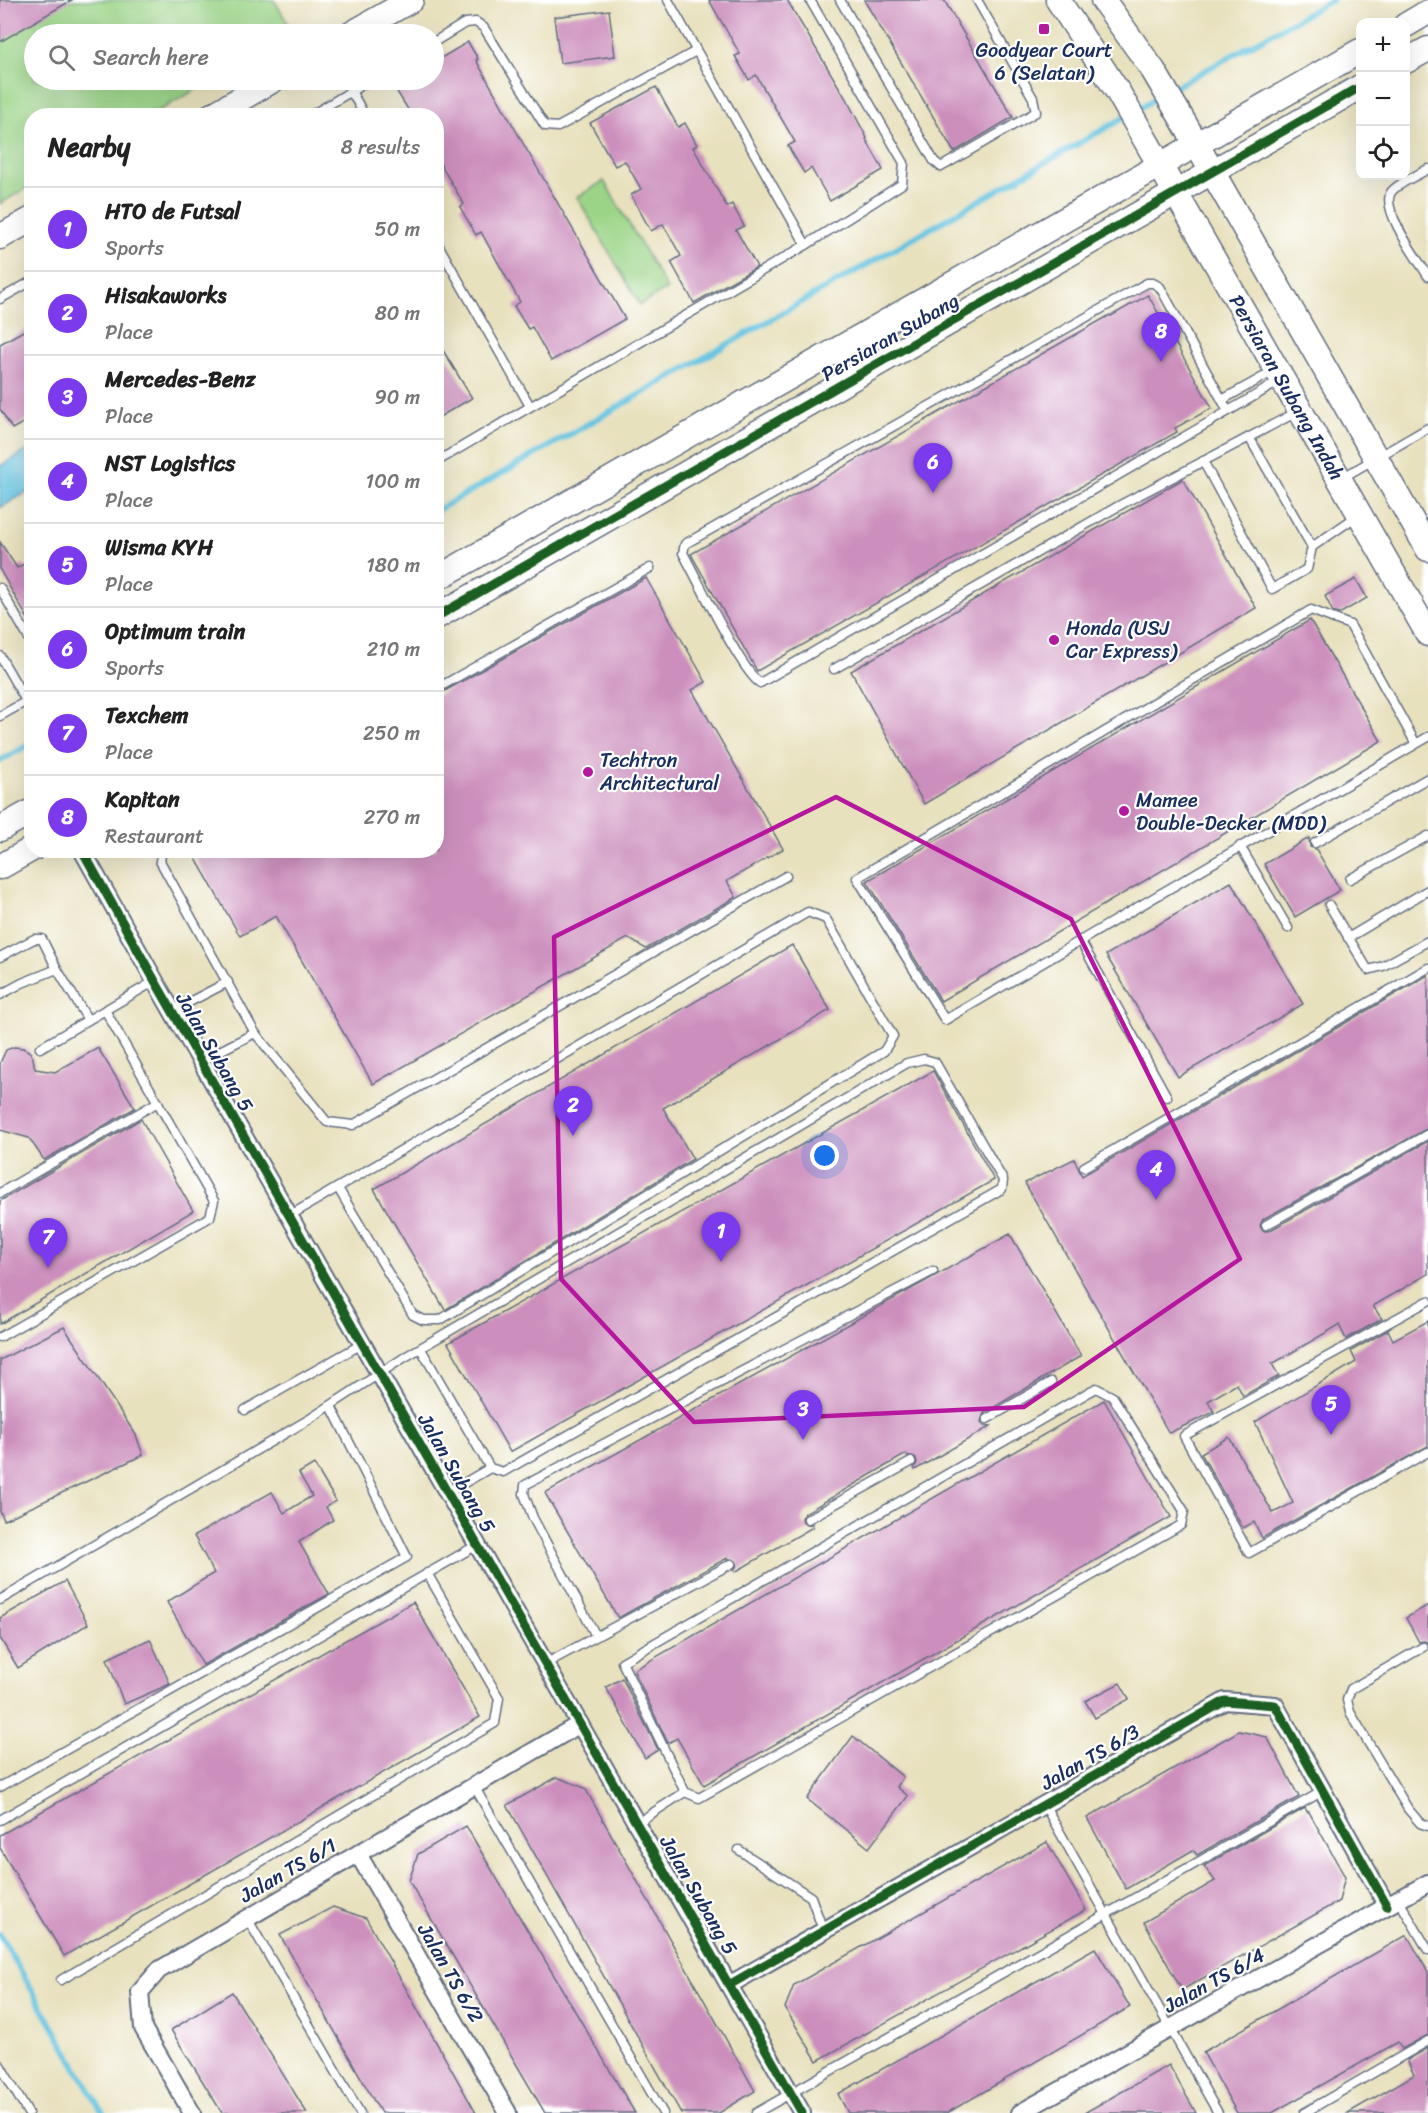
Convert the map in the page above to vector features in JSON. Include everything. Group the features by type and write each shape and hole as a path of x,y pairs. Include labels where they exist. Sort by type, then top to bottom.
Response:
{"street":[{"path":"369,24 411,0"},
{"name":"Persiaran Subang Indah","path":"1058,0 1118,92 1428,634"},
{"name":"Persiaran Subang Indah","path":"1103,0 1152,70 1182,119 1428,549"},
{"path":"1410,23 1428,12"},
{"path":"1410,60 1428,49"},
{"name":"Persiaran Subang","path":"444,574 1356,53"},
{"name":"Persiaran Subang","path":"444,612 1356,89"},
{"path":"225,108 256,90"},
{"path":"0,237 24,224"},
{"path":"0,829 24,816"},
{"path":"0,867 24,854"},
{"name":"Jalan Subang 5","path":"86,858 154,981 802,2113"},
{"name":"Jalan TS 6/3","path":"729,1985 1225,1701 1275,1705 1323,1791 1393,1903"},
{"name":"Jalan TS 6/1","path":"192,2113 142,2028 141,1992 159,1970 580,1724"},
{"name":"Jalan TS 6/2","path":"358,1854 508,2113"},
{"name":"Jalan TS 6/4","path":"1020,2113 1428,1883"}],"lane":[{"path":"668,0 806,245"},
{"path":"444,457 806,245 902,184 904,163 810,0"},
{"path":"840,0 934,161 941,166 1036,112 1033,98 977,0"},
{"path":"444,36 465,23 476,22 484,28 545,126 558,128 696,51"},
{"path":"323,108 351,91 361,108"},
{"path":"1428,170 1392,190 1387,199 1390,214 1428,276"},
{"path":"444,255 530,406"},
{"path":"1228,411 1160,287 1147,283 695,538 685,544 683,553 738,656 753,679 760,683 1228,411 1280,375"},
{"path":"0,299 24,286"},
{"path":"1222,400 1280,375"},
{"path":"834,669 1122,504 1300,410"},
{"path":"1340,480 1428,428"},
{"path":"1203,461 1272,589 1307,570 1312,547 1249,437"},
{"path":"1312,547 1359,514"},
{"path":"444,684 650,568"},
{"path":"0,588 24,630"},
{"path":"1416,744 1350,625 1311,610 856,878 945,1020 1428,737"},
{"path":"0,656 24,692"},
{"path":"0,716 24,703"},
{"path":"1315,843 1428,778"},
{"path":"1350,879 1428,836"},
{"path":"1240,846 1288,928"},
{"path":"161,858 160,861 255,1033 327,1122 353,1125 786,876"},
{"path":"1348,938 1428,890"},
{"path":"1329,905 1368,970 1383,966 1428,941"},
{"path":"289,1216 808,912 826,920 893,1036 884,1051 440,1320 423,1320 413,1315 338,1188"},
{"path":"0,957 34,939 42,939 88,1020"},
{"path":"1080,940 1167,1097"},
{"path":"1084,1167 1428,968"},
{"path":"0,995 57,969"},
{"path":"40,1048 154,981"},
{"path":"172,1011 228,982"},
{"path":"0,1337 210,1217 214,1201 105,1010"},
{"path":"200,1061 255,1033"},
{"path":"0,1600 331,1406 379,1374 421,1349 907,1063 924,1059 935,1062 1003,1180 1002,1190 504,1472 490,1468 421,1349"},
{"path":"0,1193 158,1102"},
{"path":"1266,1225 1428,1134"},
{"path":"596,1635 532,1518 524,1494 525,1485 933,1271"},
{"path":"1428,1301 1184,1436 1249,1553 1428,1452"},
{"path":"245,1410 362,1344"},
{"path":"987,1419 1051,1382"},
{"path":"1096,1388 1113,1396 1184,1511 1181,1525 699,1798 685,1792 622,1662 1096,1388"},
{"path":"0,1787 407,1557 331,1406"},
{"path":"808,1519 911,1462"},
{"path":"447,1493 490,1468"},
{"path":"0,1820 477,1545"},
{"path":"545,1664 731,1564"},
{"path":"61,1980 495,1723 499,1698 427,1574"},
{"path":"1423,1647 1352,1689 1347,1700 1350,1712 1408,1809 1420,1823 1428,1826"},
{"path":"474,1786 663,2113"},
{"path":"756,2113 1323,1791"},
{"path":"637,1823 685,1792"},
{"path":"1044,1804 1218,2113"},
{"path":"739,1850 811,1897 824,1930"},
{"path":"1393,1903 1428,1950"},
{"path":"247,1918 360,2113"},
{"path":"1304,2113 1428,2041"},
{"path":"0,2065 28,2113"}],"highlighted area":[{"path":"836,797 1071,919 1240,1259 1024,1407 694,1422 561,1279 554,937"}],"green space":[{"path":"0,0 274,0 288,24 24,24 24,90 195,90 163,108 24,108 24,189 0,204"},
{"path":"604,181 667,289 640,305 577,197"}],"water":[{"path":"24,452 24,494 0,508 0,466"}],"building":[{"path":"0,0 72,0 31,24 24,24 24,28 0,42"},
{"path":"709,0 787,0 848,102 883,170 830,201 811,168 804,173 788,146 795,142 756,75 749,80 735,56 740,54"},
{"path":"864,0 944,0 1013,117 954,152"},
{"path":"609,10 615,56 560,63 554,17"},
{"path":"468,42 528,152 625,319 551,361 532,327 528,329 514,306 520,302 481,232 476,235 460,207 464,204 444,170 444,108 407,108 396,90 444,90 444,56"},
{"path":"656,87 678,127 685,123 697,145 693,147 727,207 732,204 744,226 736,230 757,267 694,303 671,262 681,256 663,224 651,231 631,195 641,189 625,161 615,166 590,123"},
{"path":"1148,295 1212,408 1175,428 1177,432 757,671 691,554"},
{"path":"24,330 24,422 12,429 0,409 0,344"},
{"path":"444,352 472,398 444,414"},
{"name":"Honda (USJ Car Express)","path":"1183,479 1256,608 924,804 851,671"},
{"path":"0,542 17,568 24,564 24,612 0,570"},
{"name":"Techtron Architectural","path":"646,578 706,682 692,690 783,849 727,881 736,897 646,949 628,938 373,1084 276,916 240,936 196,858 444,858 444,692"},
{"path":"1356,579 1367,598 1339,614 1333,612 1325,596"},
{"name":"Mamee Double-Decker (MDD)","path":"1310,620 1381,741 941,1001 867,881"},
{"path":"1309,838 1310,847 1316,849 1340,890 1295,917 1264,864"},
{"path":"1231,882 1303,1004 1178,1077 1106,955"},
{"path":"792,945 830,1010 663,1108 693,1159 445,1310 374,1189"},
{"path":"1428,975 1428,1128 1263,1219 1260,1226 1263,1231 1269,1231 1428,1141 1428,1274 1373,1306 1382,1319 1346,1339 1339,1325 1272,1364 1279,1376 1243,1396 1237,1384 1208,1401 1214,1412 1169,1433 1025,1183 1074,1159 1082,1176"},
{"path":"14,1047 30,1052 35,1069 55,1072 98,1048 135,1108 44,1160 29,1138 0,1130 0,1063 6,1050"},
{"path":"933,1071 994,1180 510,1452 448,1343"},
{"path":"141,1119 193,1211 0,1324 0,1201"},
{"path":"1010,1234 1081,1356 984,1413 981,1422 991,1426 915,1470 916,1458 908,1457 906,1454 805,1513 802,1518 803,1523 812,1524 813,1527 735,1572 736,1561 727,1558 618,1618 545,1493"},
{"path":"1428,1321 1428,1446 1262,1538 1254,1522 1243,1528 1201,1453 1229,1437 1273,1513 1293,1503 1255,1422 1356,1362 1351,1351 1388,1330 1393,1340"},
{"path":"64,1327 136,1435 143,1455 4,1520 0,1511 0,1360"},
{"path":"1104,1400 1171,1517 704,1785 677,1738 668,1743 634,1671 637,1668"},
{"path":"314,1464 336,1501 326,1507 333,1520 299,1542 329,1594 203,1665 167,1602 214,1573 194,1536 272,1492 284,1513 312,1496 299,1473"},
{"path":"65,1581 88,1624 18,1668 0,1638 0,1618"},
{"path":"413,1602 480,1717 64,1956 0,1848 0,1835"},
{"path":"1428,1605 1428,1643 1419,1642 1406,1618"},
{"path":"150,1639 170,1684 124,1704 107,1659"},
{"path":"622,1678 658,1750 645,1758 606,1687"},
{"path":"1120,1683 1129,1699 1095,1718 1085,1701"},
{"path":"1239,1731 1267,1737 1299,1797 1197,1855 1193,1850 1126,1889 1087,1818"},
{"path":"853,1736 903,1777 897,1787 908,1796 869,1848 807,1799"},
{"path":"557,1777 585,1788 755,2091 719,2113 681,2113 507,1805"},
{"path":"1305,1808 1345,1877 1339,1901 1182,1990 1144,1922 1215,1881 1204,1866"},
{"path":"466,1826 635,2113 545,2113 409,1881 418,1854"},
{"path":"1047,1842 1086,1910 817,2061 785,2008 794,1985"},
{"path":"333,1907 366,1918 476,2113 381,2113 280,1935"},
{"path":"1407,1935 1428,1972 1428,2035 1402,2049 1398,2042 1272,2113 1237,2113 1203,2052"},
{"path":"1095,1948 1130,2007 947,2113 848,2113 838,2094"},
{"path":"232,1992 307,2113 222,2113 171,2030"},
{"path":"1428,2048 1428,2113 1348,2113 1414,2075 1407,2060"},
{"path":"1169,2065 1196,2113 1084,2113"}],"waterway":[{"path":"1170,90 1332,0"},
{"path":"1134,111 1161,95"},
{"path":"444,506 1125,117"},
{"path":"0,761 24,748"},
{"path":"0,1935 103,2113"}],"cycle path":[{"path":"444,612 1356,89"},
{"path":"86,858 802,2113"},
{"path":"729,1985 1225,1701 1275,1705 1387,1906"}],"place":[{"name":"Goodyear Court 6 (Selatan)","path":"1044,29"},
{"name":"Kapitan","path":"1161,362"},
{"name":"Optimum train","path":"933,493"},
{"name":"Honda (USJ Car Express)","path":"1054,640"},
{"name":"Techtron Architectural","path":"588,772"},
{"name":"Mamee Double-Decker (MDD)","path":"1124,811"},
{"name":"Hisakaworks","path":"573,1136"},
{"name":"NST Logistics","path":"1156,1200"},
{"name":"HTO de Futsal","path":"721,1262"},
{"name":"Texchem","path":"48,1268"},
{"name":"Wisma KYH","path":"1331,1435"},
{"name":"Mercedes-Benz","path":"803,1440"}]}
